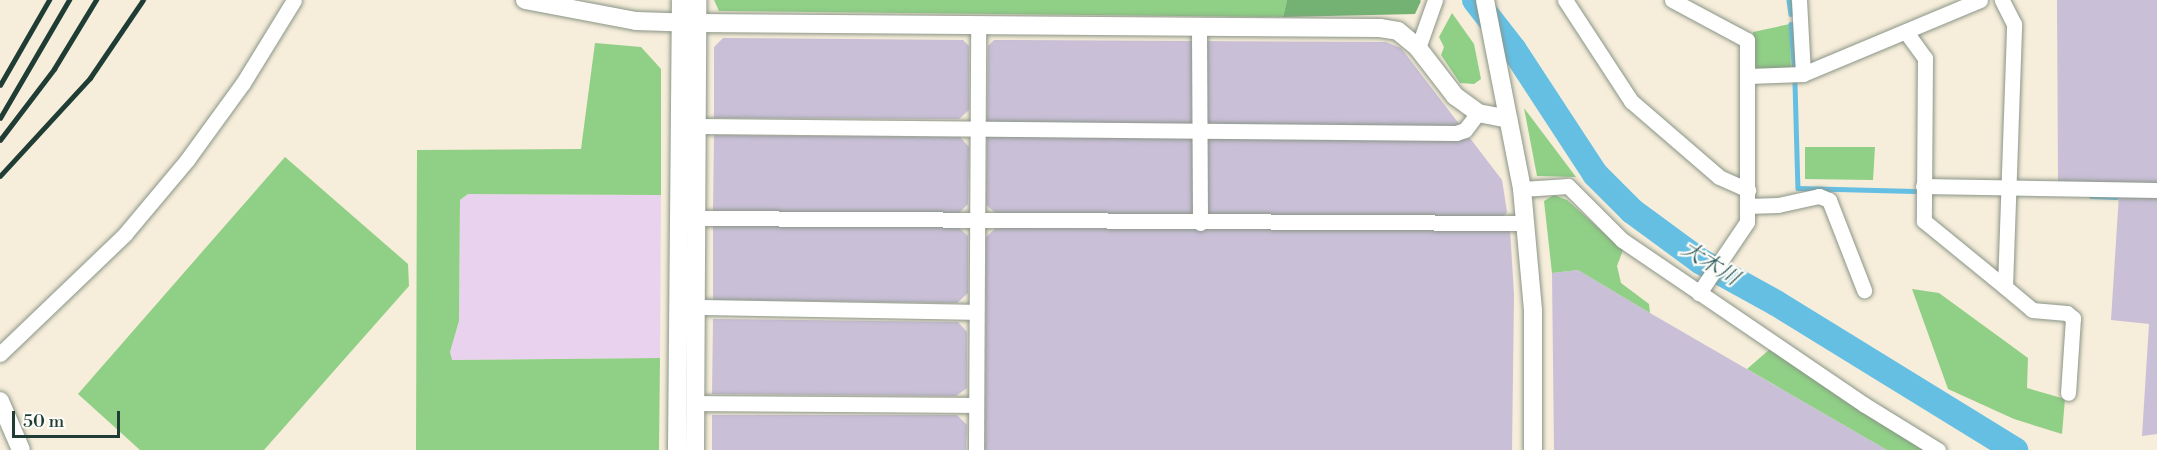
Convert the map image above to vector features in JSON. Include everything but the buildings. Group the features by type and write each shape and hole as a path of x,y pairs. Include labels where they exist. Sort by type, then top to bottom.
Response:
{"street":[{"path":"0,354 125,234 187,160 243,83 294,0"},
{"path":"525,0 605,16 689,23 1199,29 1380,28 1398,31 1418,48 1455,96 1478,112 1508,119"},
{"path":"681,0 689,23 698,126 696,450"},
{"path":"677,450 689,23 698,0"},
{"path":"1418,48 1435,0"},
{"path":"1485,0 1522,189 1526,223 1533,311 1533,450"},
{"path":"1565,0 1631,101 1719,177 1748,190"},
{"path":"1671,0 1745,37 1748,76 1747,222 1701,289"},
{"path":"1798,0 1803,74"},
{"path":"1748,76 1803,74 1980,0"},
{"path":"2002,0 2014,24 2005,287"},
{"path":"976,450 978,26"},
{"path":"1199,29 1200,222"},
{"path":"1906,32 1925,58 1923,215 1928,227 2031,310 2067,313 2073,318 2068,393"},
{"path":"698,126 1456,133 1465,130 1478,112"},
{"path":"1522,189 1568,186 1622,240 1701,289 1938,450"},
{"path":"1923,186 2157,190"},
{"path":"1747,206 1778,205 1819,196 1829,200 1864,290"},
{"path":"696,218 1526,223"},
{"path":"696,307 976,312"},
{"path":"0,401 21,450"},
{"path":"696,404 976,405"}],"shaded area":[{"path":"2057,0 2157,0 2157,185 2058,183"},
{"path":"723,38 963,40 969,46 969,110 959,119 714,118 714,47"},
{"path":"994,40 1386,42 1401,48 1502,180 1507,212 1503,217 997,214 986,205 988,46"},
{"path":"714,135 960,137 969,147 968,204 958,214 713,212"},
{"path":"468,194 661,195 660,358 451,360 450,352 459,321 460,200"},
{"path":"2119,194 2157,195 2157,434 2142,436 2149,324 2111,320"},
{"path":"713,224 957,226 968,236 968,293 957,303 713,300"},
{"path":"996,228 1510,230 1514,294 1512,450 985,450 986,237"},
{"path":"1578,270 1887,450 1554,450 1552,273"},
{"path":"713,319 958,322 967,332 967,388 956,396 712,394"},
{"path":"712,415 957,415 967,425 966,450 712,450"}],"green space":[{"path":"714,0 1287,0 1283,17 719,11"},
{"path":"1287,0 1421,1 1415,14 1283,17"},
{"path":"1452,13 1474,44 1481,79 1474,84 1460,83 1441,55 1444,47 1439,37"},
{"path":"1790,24 1791,68 1758,70 1754,63 1753,32"},
{"path":"595,43 641,47 661,69 661,195 468,194 460,200 459,321 450,352 452,360 660,358 659,450 416,450 417,150 581,149"},
{"path":"1524,108 1576,177 1537,176"},
{"path":"1805,147 1875,147 1873,180 1805,179"},
{"path":"285,157 408,264 409,286 264,450 140,450 78,394"},
{"path":"1554,195 1567,200 1623,250 1617,266 1621,283 1649,304 1650,313 1578,270 1552,273 1544,201"},
{"path":"1912,289 1939,293 2028,358 2027,388 2065,399 2062,434 2014,419 1948,389"},
{"path":"1770,349 1924,450 1887,450 1747,369"}],"waterway":[{"name":"大木川","path":"1475,0 1514,50 1595,174 1632,211 1700,261 1776,303 2015,450"},
{"path":"1789,0 1791,14"},
{"path":"1791,24 1794,65"},
{"path":"1795,83 1798,188 1914,191"},
{"path":"2091,196 2116,197"}],"railway":[{"path":"0,85 49,0"},
{"path":"0,118 69,0"},
{"path":"0,140 54,69 96,0"},
{"path":"0,176 90,78 143,0"}]}
